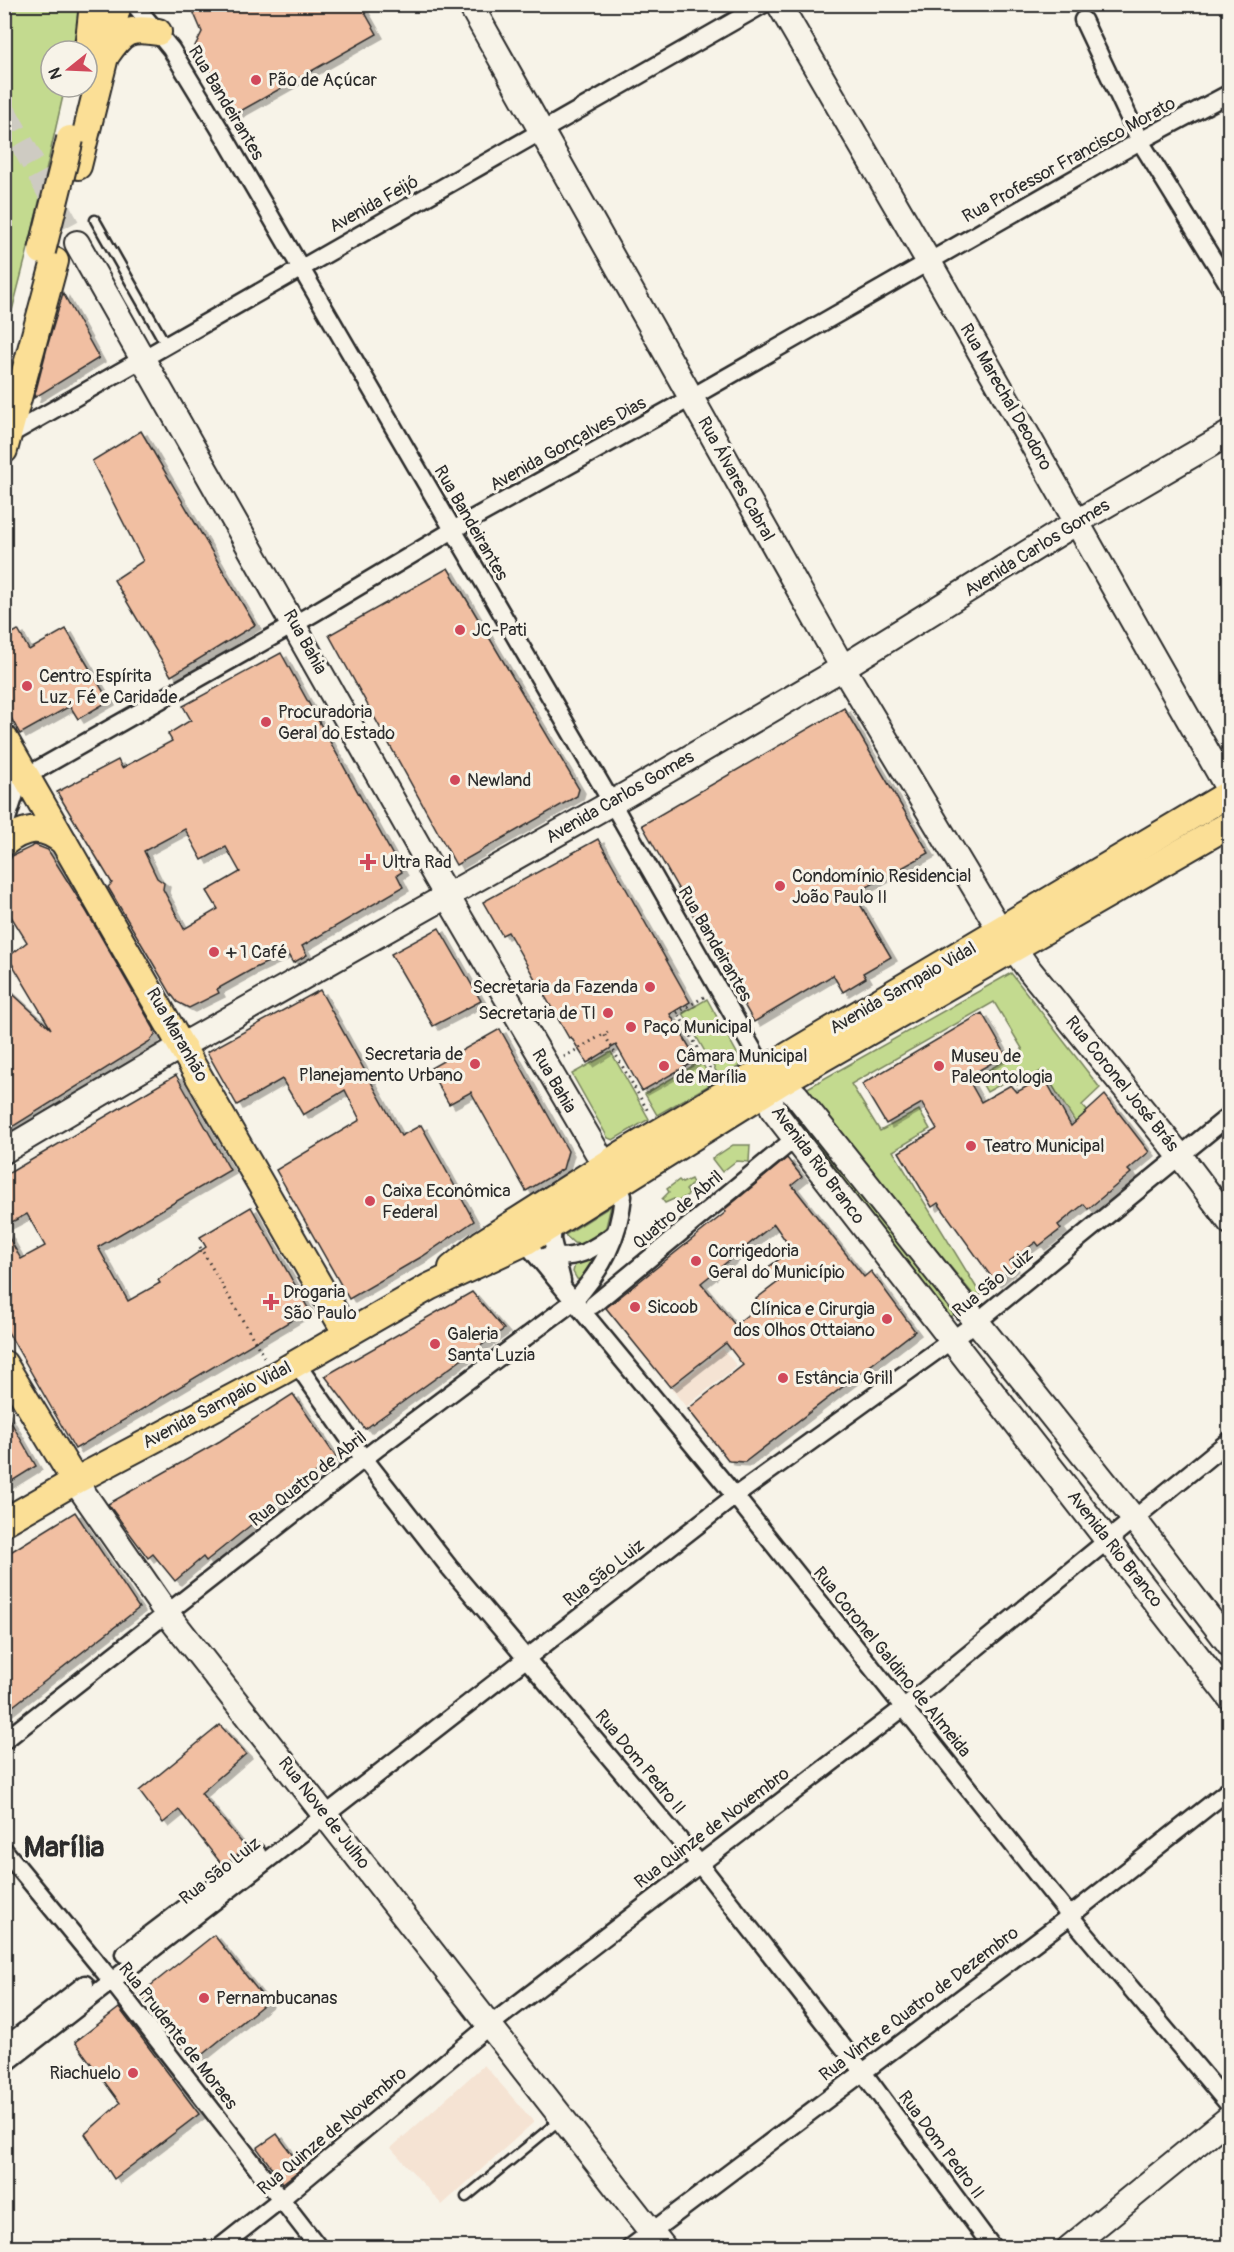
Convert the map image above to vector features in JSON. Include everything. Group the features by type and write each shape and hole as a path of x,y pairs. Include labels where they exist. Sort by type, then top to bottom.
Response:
{"main road":[{"path":"93,4 95,39"},
{"path":"99,50 118,4"},
{"name":"Rua Álvares Cabral","path":"470,4 843,668 1007,938"},
{"name":"Rua Marechal Deodoro","path":"779,4 929,262 1230,793"},
{"path":"99,54 123,34 139,29 158,32"},
{"path":"49,256 79,99"},
{"path":"6,441 12,399 49,256 78,166 89,99"},
{"name":"Rua Bahia","path":"77,243 447,895 610,1175"},
{"name":"Avenida Carlos Gomes","path":"4,1150 183,1045 612,803 843,668 1077,522 1230,433"},
{"name":"Rua Maranhão","path":"4,738 183,1045 347,1334"},
{"name":"Avenida Sampaio Vidal","path":"4,1522 75,1481 296,1363 429,1287 529,1247 610,1175 771,1081 1007,938 1230,793"},
{"name":"Avenida Sampaio Vidal","path":"1007,938 1230,824"},
{"path":"4,843 16,834 37,829 55,835 64,842"},
{"name":"Rua Coronel José Brás","path":"1007,938 1230,1222"},
{"name":"Avenida Rio Branco","path":"771,1081 795,1095 978,1321 1230,1645"},
{"name":"Avenida Rio Branco","path":"771,1081 773,1110 1230,1698"},
{"name":"Avenida Sampaio Vidal","path":"429,1287 481,1244 566,1190 610,1175"},
{"name":"Rua Nove de Julho","path":"4,1364 75,1481 168,1615 658,2239"},
{"path":"1069,2247 1230,2117"}],"street":[{"name":"Rua Bandeirantes","path":"134,4 158,32 218,126 771,1081"},
{"name":"Avenida Feijó","path":"6,441 166,345 764,4"},
{"path":"1083,20 1140,141 1230,287"},
{"name":"Rua Professor Francisco Morato","path":"929,262 1140,141 1230,93"},
{"name":"Avenida Gonçalves Dias","path":"4,828 19,782 27,777 453,531 929,262"},
{"path":"12,399 30,415 51,412"},
{"name":"Rua São Luiz","path":"4,2065 735,1496 978,1321 1230,1116"},
{"name":"Quatro de Abril","path":"593,1305 787,1145"},
{"name":"Rua Quatro de Abril","path":"4,1741 168,1615 570,1296 605,1262 616,1233 623,1196 610,1175"},
{"path":"566,1190 556,1209 551,1226 555,1257 570,1296"},
{"path":"529,1247 555,1257 567,1258 587,1253 616,1233"},
{"name":"Rua Coronel Galdino de Almeida","path":"529,1247 735,1496 1070,1916 1230,2106"},
{"name":"Rua Dom Pedro II","path":"296,1363 364,1459 449,1567 528,1658 698,1863 862,2071 993,2247"},
{"name":"Rua Quinze de Novembro","path":"219,2247 281,2199 490,2025 698,1863 903,1708 1230,1440"},
{"name":"Rua Vinte e Quatro de Dezembro","path":"630,2247 658,2239 862,2071 1070,1916 1230,1789"},
{"path":"124,1954 298,1822"},
{"name":"Rua Prudente de Moraes","path":"4,1850 111,1980 319,2247"},
{"path":"4,2047 85,1984"}],"lane":[{"path":"95,220 166,345"},
{"path":"466,2197 562,2118"}],"path":[{"path":"708,995 677,1011 719,1084"},
{"path":"561,1059 606,1033 654,1122"},
{"path":"200,1247 264,1358"}],"shaded area":[{"path":"723,1349 737,1366 686,1407 672,1389"},
{"path":"484,2065 534,2122 442,2205 391,2148"}],"green space":[{"path":"5,4 78,5 79,16 74,39 39,39 39,99 62,99 5,338"},
{"path":"1011,973 1100,1088 1082,1105 1090,1114 1077,1125 1043,1070 1017,1085 1012,1078 987,1092 978,1076 1023,1050 994,1002 851,1084 880,1131 919,1110 930,1129 893,1151 981,1295 977,1299 804,1090"},
{"path":"707,999 743,1064 720,1078 683,1013"},
{"path":"611,1052 649,1119 613,1140 608,1138 572,1074"},
{"path":"701,1061 713,1083 657,1115 645,1094"},
{"path":"789,1100 956,1313 947,1319 780,1106"},
{"path":"733,1145 750,1145 749,1162 736,1161 722,1172 712,1159"},
{"path":"691,1179 693,1183 686,1190 689,1194 677,1202 674,1199 665,1203 662,1199 669,1192 667,1189 679,1180 682,1183"},
{"path":"611,1206 604,1235 587,1245 574,1243 565,1235"},
{"path":"603,1250 583,1280 577,1279 573,1272 575,1264 589,1260"}],"building":[{"name":"Pão de Açúcar","path":"190,4 360,4 377,34 237,113 195,46 202,32"},
{"path":"63,293 99,358 34,398 48,344"},
{"path":"141,431 255,625 171,676 114,580 143,561 92,461"},
{"path":"448,568 579,789 577,796 456,865 329,635"},
{"path":"66,629 109,701 78,719 70,706 20,734 4,705 4,638 18,630 29,650"},
{"path":"281,653 402,872 397,875 403,887 302,946 307,955 293,963 287,953 217,989 219,993 189,1008 177,1002 171,994 108,887 112,883 57,792 118,760 122,768 172,741 168,734 191,720 183,706","holes":["185,829 202,860 226,847 240,872 207,891 218,909 184,929 163,889 164,883 157,878 144,851"]},
{"path":"844,708 929,853 854,894 891,957 863,973 866,978 843,992 833,975 754,1022 642,825"},
{"path":"598,839 690,1002 670,1014 697,1060 642,1091 616,1045 587,1063 571,1037 569,1038 508,932 502,935 483,902"},
{"path":"35,845 48,850 85,909 154,1029 155,1035 150,1041 4,1132 4,986 51,1029 8,957 27,942 4,905 4,868 12,856"},
{"path":"439,928 481,1001 433,1026 391,954"},
{"path":"320,990 401,1136 421,1125 474,1221 423,1256 349,1299 276,1170 360,1120 345,1090 303,1115 282,1079 237,1105 207,1052"},
{"path":"982,1013 1006,1055 967,1077 981,1102 1011,1085 1017,1092 1044,1077 1071,1126 1105,1095 1149,1152 1128,1170 1131,1173 1088,1209 1084,1204 1058,1225 1061,1229 1039,1246 1036,1242 1010,1261 1013,1267 995,1282 938,1203 932,1207 899,1152 937,1129 922,1103 886,1124 862,1084"},
{"path":"500,1029 568,1151 563,1169 526,1191 471,1092 449,1104 429,1069"},
{"path":"176,1075 230,1170 98,1247 128,1301 160,1283 158,1280 206,1247 200,1237 251,1207 309,1310 75,1449 4,1325 4,1229 21,1259 45,1246 27,1214 4,1226 4,1176"},
{"path":"787,1158 802,1177 792,1185 864,1277 871,1271 915,1331 745,1462 729,1461 688,1409 743,1365 726,1343 670,1387 606,1308 726,1212 724,1210","holes":["774,1224 792,1250 767,1268 778,1282 756,1299 760,1305 735,1325 701,1283"]},
{"path":"472,1292 504,1329 365,1429 325,1376"},
{"path":"293,1394 336,1457 206,1561 203,1557 175,1581 153,1554 148,1558 108,1504 220,1441"},
{"path":"4,1410 36,1466 4,1486"},
{"path":"75,1512 139,1608 4,1713 4,1556"},
{"path":"220,1725 246,1754 201,1793 246,1848 223,1866 179,1810 163,1823 139,1791"},
{"name":"Pernambucanas","path":"214,1935 267,2002 193,2062 140,1994"},
{"name":"Riachuelo","path":"119,2008 199,2114 114,2179 85,2134 120,2103 75,2042"},
{"path":"277,2134 302,2168 283,2183 257,2148"}],"tunnel":[{"path":"4,111 77,243"}],"place":[{"name":"Pão de Açúcar","path":"256,80"},
{"name":"JC-Pati","path":"460,630"},
{"name":"Centro Espírita Luz, Fé e Caridade","path":"27,686"},
{"name":"Procuradoria Geral do Estado","path":"266,722"},
{"name":"Newland","path":"455,780"},
{"name":"Ultra Rad","path":"368,862"},
{"name":"Condomínio Residencial João Paulo II","path":"780,886"},
{"name":"+ 1 Café","path":"214,952"},
{"name":"Secretaria da Fazenda","path":"650,987"},
{"name":"Secretaria de TI","path":"608,1013"},
{"name":"Paço Municipal","path":"631,1027"},
{"name":"Secretaria de Planejamento Urbano","path":"475,1064"},
{"name":"Câmara Municipal de Marília","path":"664,1066"},
{"name":"Museu de Paleontologia","path":"939,1066"},
{"name":"Teatro Municipal","path":"971,1146"},
{"name":"Caixa Econômica Federal","path":"370,1201"},
{"name":"Corrigedoria Geral do Município","path":"696,1261"},
{"name":"Drogaria São Paulo","path":"271,1302"},
{"name":"Sicoob","path":"635,1307"},
{"name":"Clínica e Cirurgia dos Olhos Ottaiano","path":"887,1319"},
{"name":"Galeria Santa Luzia","path":"435,1344"},
{"name":"Estância Grill","path":"783,1378"},
{"name":"Pernambucanas","path":"204,1998"},
{"name":"Riachuelo","path":"133,2073"}],"district":[{"name":"Marília","path":"64,1847"}]}
